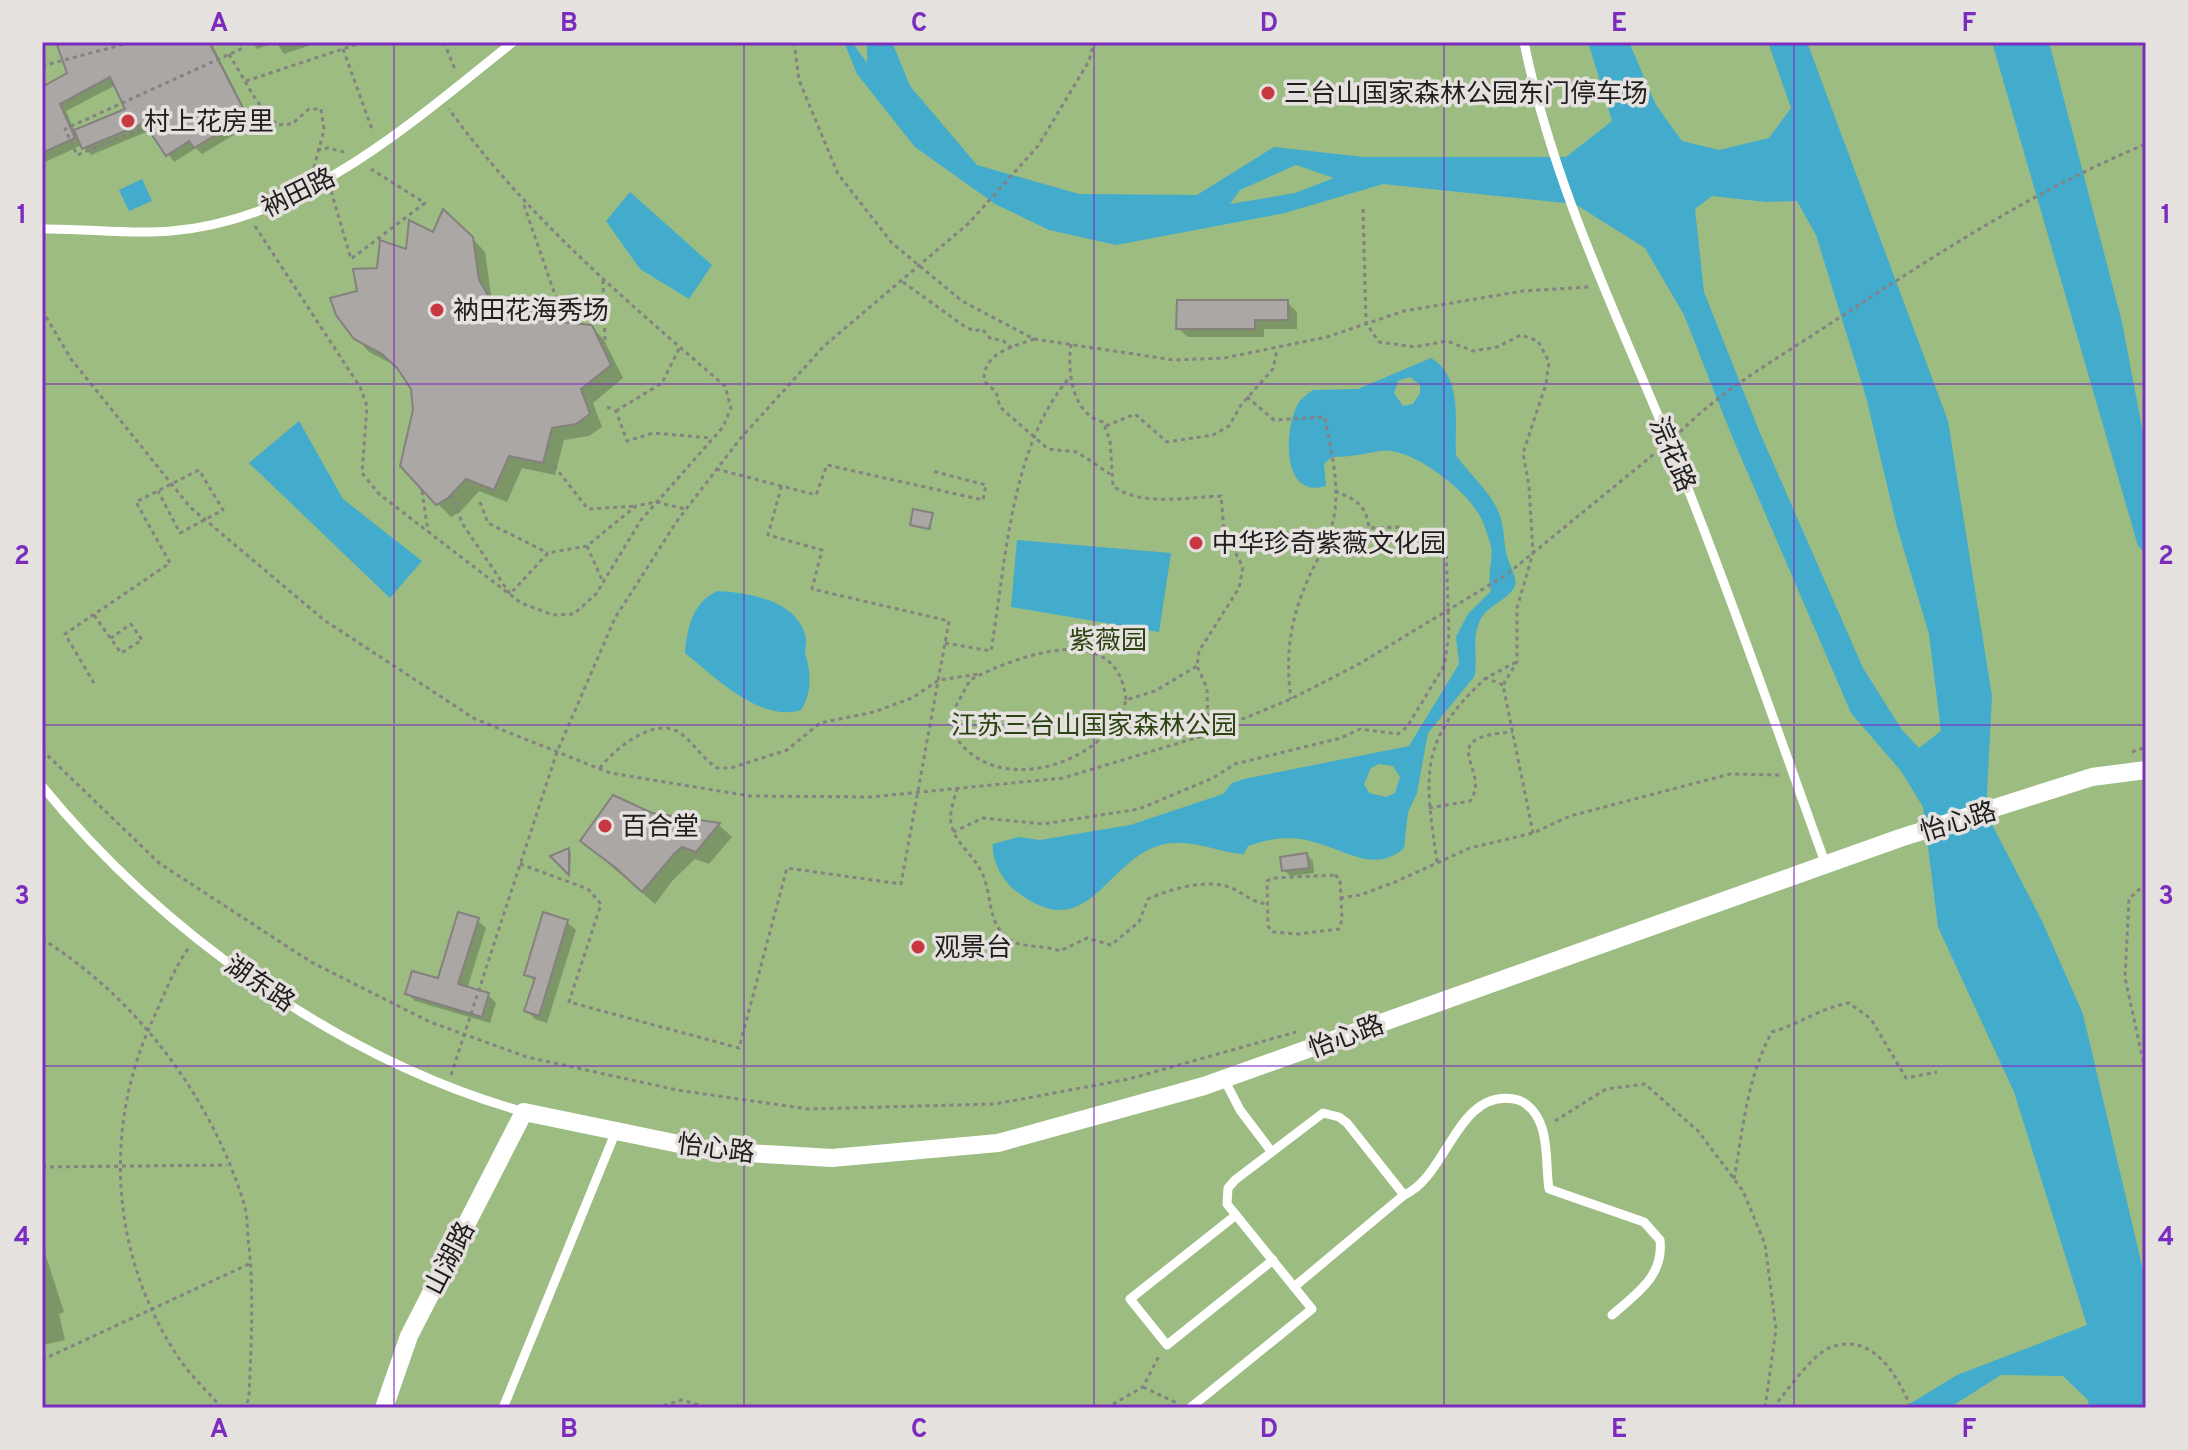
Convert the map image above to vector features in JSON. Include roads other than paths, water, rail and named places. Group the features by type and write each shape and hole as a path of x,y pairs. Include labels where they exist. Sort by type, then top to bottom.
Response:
{"street":[{"name":"怡心路","path":"524,1112 713,1151 847,1157 998,1143 1224,1079 1900,838 2092,777 2146,770"},
{"name":"山湖路","path":"384,1408 409,1336 524,1112"}],"lane":[{"name":"衲田路","path":"42,229 170,231 248,216 328,180 513,42"},
{"name":"浣花路","path":"1524,42 1538,110 1591,259 1669,442 1826,865"},
{"name":"湖东路","path":"42,786 81,833 197,938 246,976 302,1012 448,1086 524,1112"},
{"path":"1224,1079 1240,1110 1271,1151"},
{"path":"1294,1287 1404,1195 1419,1186 1471,1113 1486,1103 1502,1098 1523,1101 1531,1107 1542,1129 1549,1189 1644,1222 1660,1240 1661,1262 1656,1272 1612,1315"},
{"path":"1188,1408 1312,1309 1227,1204 1228,1188 1314,1117 1330,1114 1347,1123 1404,1195"},
{"path":"503,1408 616,1131"},
{"path":"1236,1215 1130,1299 1167,1345 1273,1260"}],"water":[{"path":"844,42 852,42 867,63 867,42 892,42 910,86 977,165 1079,194 1197,195 1274,147 1363,157 1566,157 1612,121 1588,42 1629,42 1656,105 1682,141 1719,150 1769,138 1791,108 1768,42 1807,42 1948,421 1992,696 1986,813 2042,921 2083,1014 2146,1283 2146,1408 2089,1408 2088,1400 2063,1376 2001,1375 1949,1408 1903,1408 1957,1375 2087,1325 2014,1092 1938,927 1923,807 1901,771 1851,713 1731,434 1684,315 1645,248 1575,204 1383,184 1285,213 1116,245 1049,230 995,204 915,147 857,74","holes":["1296,165 1334,178 1295,193 1230,204 1240,190","1712,196 1766,202 1797,201 1816,235 1866,397 1897,527 1929,634 1941,731 1919,748 1902,730 1863,668 1760,433 1704,292 1695,209"]},
{"path":"1992,42 2049,42 2122,322 2146,449 2146,553 2138,546"},
{"path":"142,179 152,201 129,211 119,190"},
{"path":"630,192 712,265 689,299 640,269 606,221"},
{"path":"1431,358 1441,367 1453,389 1456,455 1496,507 1515,581 1510,593 1486,612 1479,623 1474,677 1428,733 1417,793 1408,812 1404,848 1393,856 1370,859 1294,838 1248,846 1244,854 1172,843 1142,854 1079,905 1061,910 1041,906 1016,891 999,870 993,844 1019,837 1040,840 1130,825 1223,794 1232,783 1244,779 1409,746 1459,664 1456,637 1468,614 1491,591 1492,554 1483,522 1469,501 1447,480 1405,454 1380,451 1332,457 1324,464 1326,486 1312,488 1301,483 1294,474 1289,448 1297,405 1313,390 1358,389","holes":["1410,377 1420,385 1420,393 1413,404 1403,406 1394,393 1398,381","1379,764 1393,766 1400,777 1395,793 1386,797 1369,793 1364,784 1371,768"]},
{"path":"299,421 343,499 422,561 390,598 249,463"},
{"path":"1017,540 1171,553 1159,632 1011,607"},
{"path":"718,591 771,601 793,615 801,625 806,638 805,654 810,677 809,690 801,710 785,712 754,704 724,685 685,653 687,634 697,608"}],"place":[{"name":"三台山国家森林公园东门停车场","path":"1268,93"},
{"name":"村上花房里","path":"128,121"},
{"name":"衲田花海秀场","path":"437,310"},
{"name":"中华珍奇紫薇文化园","path":"1196,543"},
{"name":"百合堂","path":"605,826"},
{"name":"观景台","path":"918,947"}],"park label":[{"name":"紫薇园","path":"1108,640"},
{"name":"江苏三台山国家森林公园","path":"1094,725"}]}
